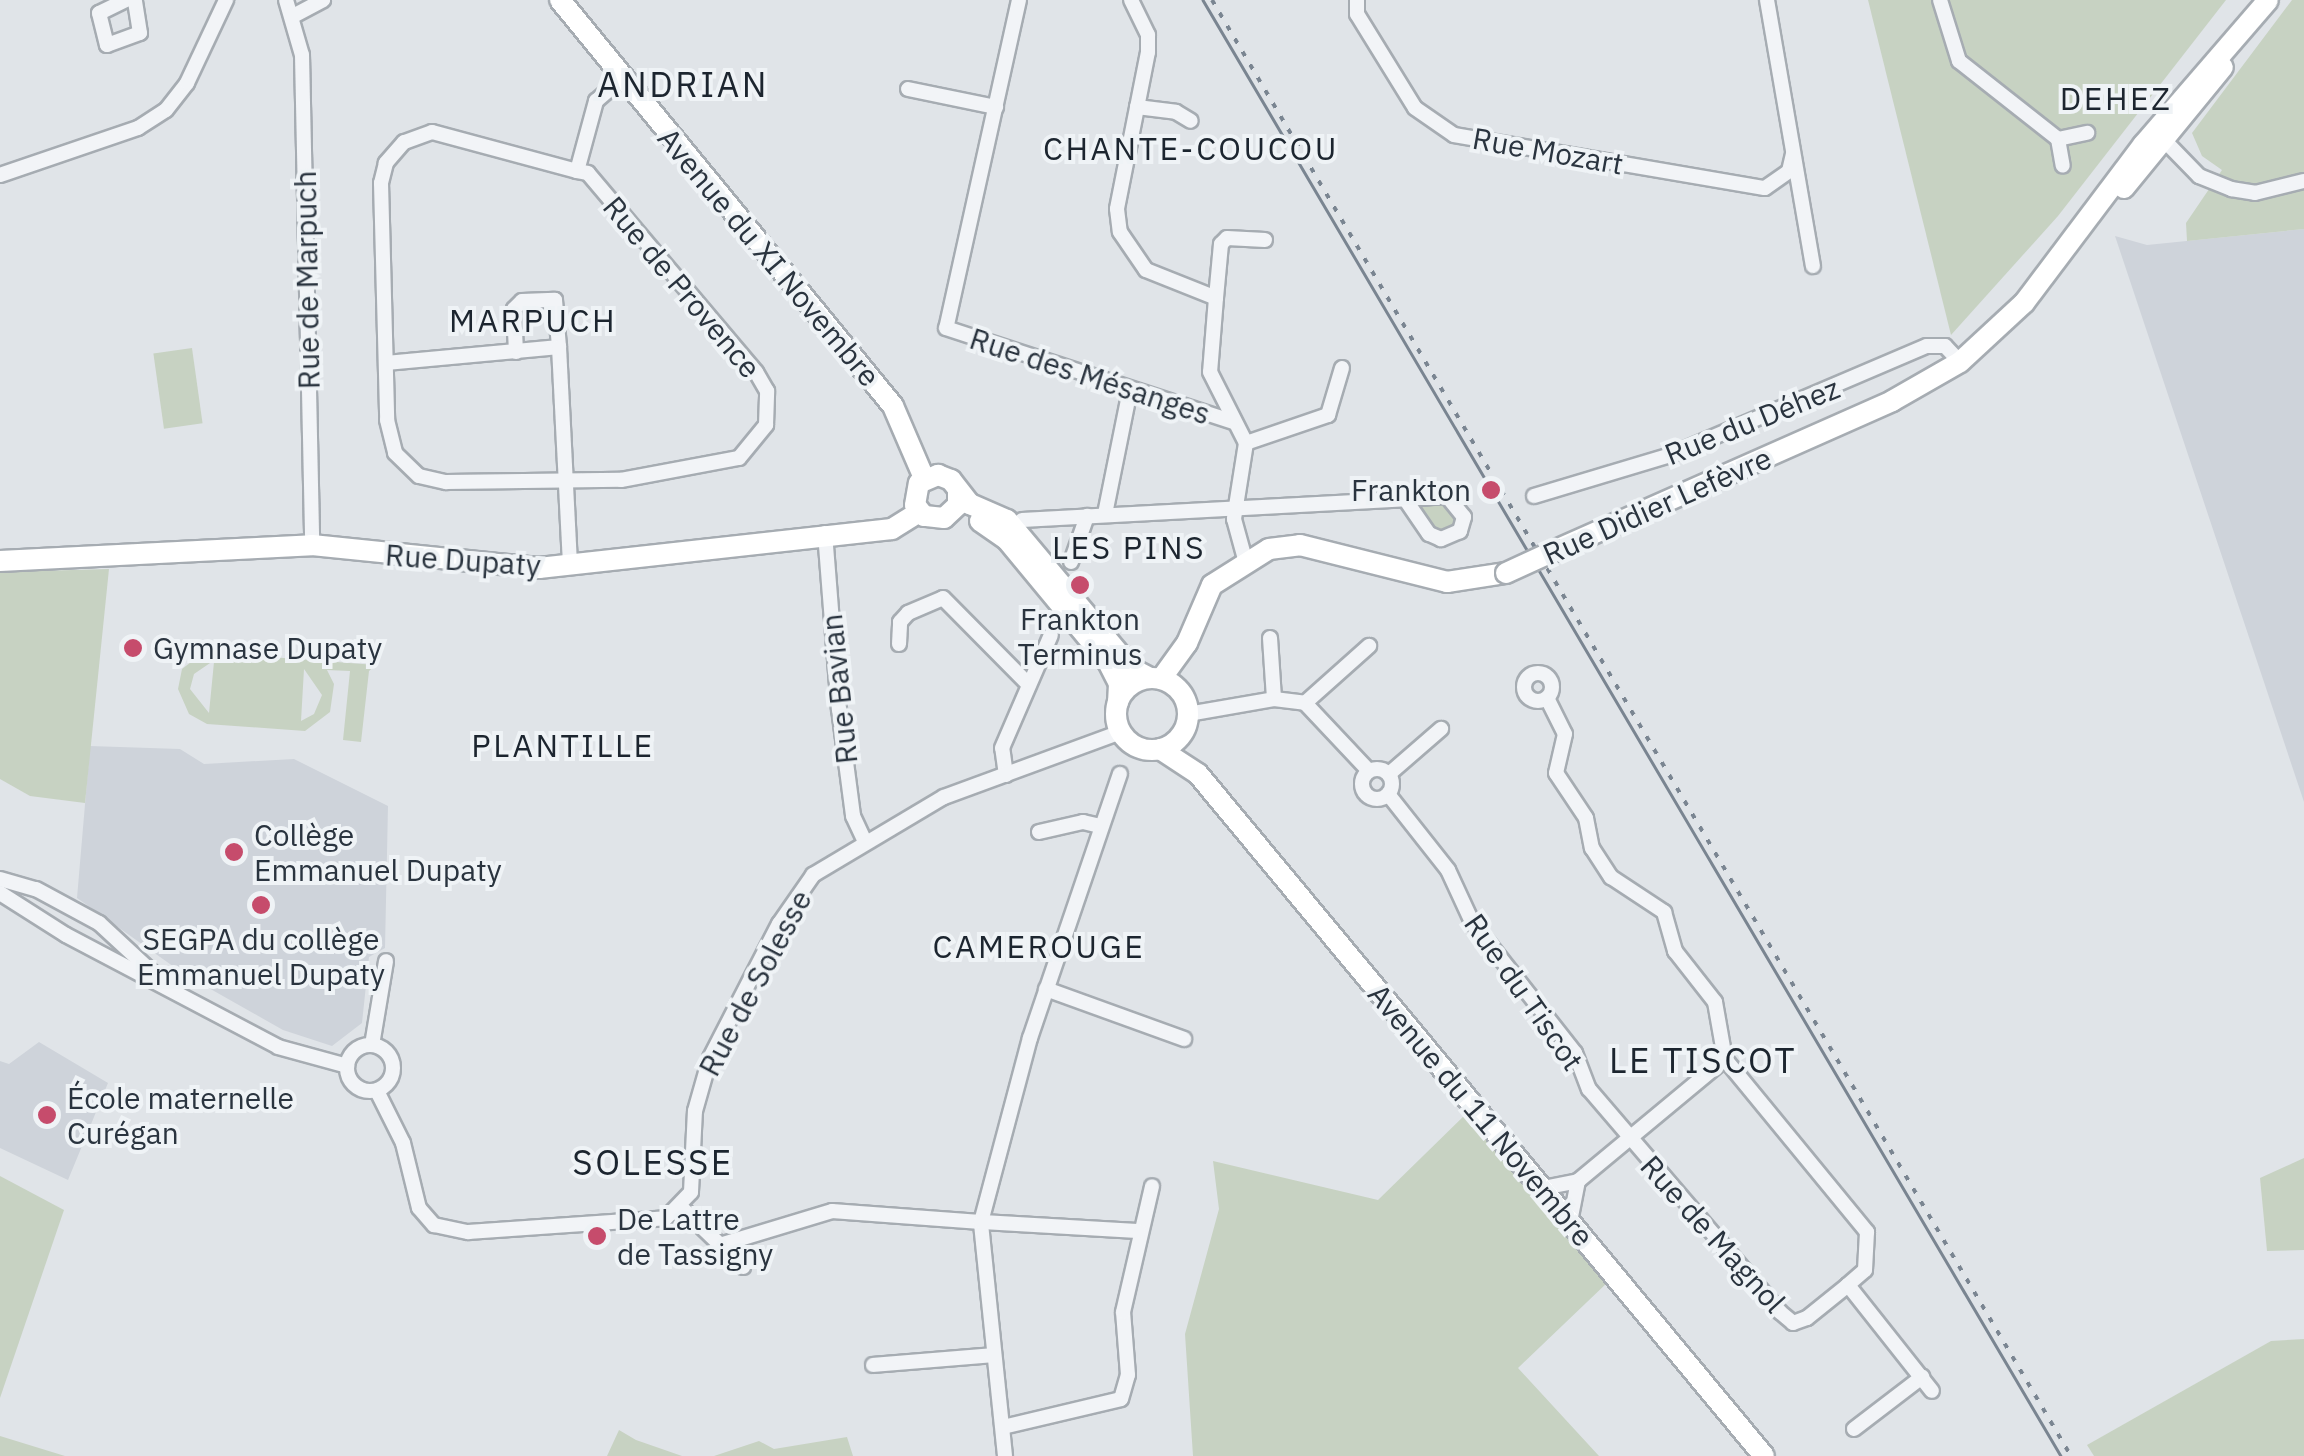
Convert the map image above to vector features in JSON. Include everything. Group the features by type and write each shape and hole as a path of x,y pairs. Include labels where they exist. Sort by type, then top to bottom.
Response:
{"main road":[{"name":"Avenue du XI Novembre","path":"560,0 621,80 893,406 924,478"},
{"name":"Rue Didier Lefèvre","path":"1156,679 1186,643 1212,585 1245,559 1300,544 1447,582 1506,573 1892,401 1960,362 2024,303 2203,72 2267,2"},
{"name":"Rue Didier Lefèvre","path":"2098,212 2165,141 2267,2"},
{"path":"945,476 958,492 1017,529 1131,668 1180,692 1185,723 1160,749 1138,747 1121,732 1114,670 996,528 973,518 944,518 919,512 915,490 924,478 945,476"},
{"path":"944,518 954,511 958,492"},
{"name":"Rue Dupaty","path":"0,562 312,545 484,567 570,566 900,527 919,512"},
{"name":"Rue Didier Lefèvre","path":"1180,692 1186,643"},
{"path":"1118,702 1131,684 1156,679"},
{"name":"Avenue du 11 Novembre","path":"1185,723 1198,774"},
{"name":"Avenue du 11 Novembre","path":"1160,749 1198,774 1764,1456"}],"street":[{"path":"126,0 99,12 107,45 140,32 135,0"},
{"path":"0,175 138,128 166,110 187,83 226,0"},
{"name":"Rue de Marpuch","path":"286,0 295,15 302,55 312,545"},
{"path":"295,15 323,0"},
{"path":"908,89 996,107 1019,0"},
{"path":"1131,0 1148,35 1118,209 1120,232 1146,270 1216,298"},
{"name":"Rue Mozart","path":"1358,0 1357,14 1415,108 1454,135 1765,188 1789,171 1793,153"},
{"path":"1766,0 1813,266"},
{"path":"1940,0 1960,61 2058,140 2063,166"},
{"path":"2203,72 2165,130 2165,141 2199,176 2255,193 2304,181"},
{"name":"Rue de Provence","path":"577,171 596,101 621,80"},
{"name":"Rue des Mésanges","path":"996,107 946,328 1233,422"},
{"path":"1137,107 1176,112 1191,121"},
{"name":"Rue de Provence","path":"432,132 577,171 588,173 756,372 770,408 758,442 739,458 568,482 419,476 395,453 388,436 381,183 393,153 432,132"},
{"path":"2058,140 2087,134"},
{"path":"1245,559 1236,506 1246,443 1210,372 1221,244 1227,238 1265,240"},
{"path":"516,352 514,309 522,300 555,300 570,566"},
{"name":"Rue du Déhez","path":"1534,496 1670,455 1927,346 1944,346 1960,362"},
{"path":"386,363 558,347"},
{"path":"1246,443 1328,415 1342,368"},
{"path":"1105,514 1130,390"},
{"path":"1022,520 1405,500"},
{"path":"1070,562 1086,516"},
{"name":"Rue Bavian","path":"825,534 853,816 866,842"},
{"path":"900,644 900,622 908,612 944,598 1029,686"},
{"path":"1006,774 1002,748 1051,635"},
{"path":"1270,638 1274,699"},
{"path":"1185,723 1274,699 1306,703 1369,646"},
{"path":"1548,698 1566,734 1556,773 1586,818 1592,848 1611,876 1664,912 1675,952 1715,1002 1725,1059 1866,1232 1865,1270 1848,1285 1932,1391"},
{"name":"Rue du Tiscot","path":"1306,703 1369,771 1364,791 1372,798 1388,794 1448,870 1472,922 1575,1053 1588,1090 1629,1139"},
{"path":"1388,794 1390,774 1441,730"},
{"name":"Rue de Solesse","path":"682,1208 691,1192 699,1088 726,1024 799,892 828,864 944,797 1121,732"},
{"path":"1369,771 1390,774"},
{"path":"1005,1456 981,1222 990,1170 1046,988 1120,774"},
{"path":"1039,832 1083,822 1100,826"},
{"path":"0,879 49,896 115,934 172,988"},
{"path":"0,893 34,916 278,1048 347,1066"},
{"path":"34,916 36,900 49,896"},
{"path":"104,955 115,934"},
{"path":"372,1045 386,961"},
{"path":"1046,988 1184,1038"},
{"path":"372,1045 385,1050 394,1068 377,1091 355,1086 347,1066 352,1053 372,1045"},
{"name":"Rue de Magnol","path":"1542,1188 1578,1181 1725,1059"},
{"path":"377,1091 403,1144 419,1208 442,1229 656,1221 682,1208 743,1268"},
{"name":"Rue de Magnol","path":"1629,1139 1793,1322 1848,1285"},
{"path":"1570,1222 1578,1181"},
{"path":"1003,1427 1120,1399 1128,1375 1123,1312 1152,1186"},
{"path":"722,1244 832,1211 1139,1231"},
{"path":"873,1365 994,1355"},
{"path":"1854,1429 1922,1378"}],"shaded area":[{"path":"2304,229 2304,802 2115,236 2147,245"},
{"name":"Collège Emmanuel Dupaty","path":"90,746 180,749 204,764 294,759 388,806 385,948 369,957 362,1023 332,1046 283,1030 184,974 77,898"},
{"name":"École maternelle Curégan","path":"39,1042 108,1083 68,1180 0,1148 0,1061 9,1064"}],"green space":[{"path":"1868,0 2226,0 2058,216 1951,335"},
{"path":"2292,0 2304,0 2304,229 2187,241 2186,223 2222,170 2202,156 2192,133"},
{"path":"192,348 203,423 164,429 153,353"},
{"path":"1441,500 1458,510 1457,526 1441,534 1427,525 1419,503"},
{"path":"109,569 85,803 30,796 0,779 0,572"},
{"path":"204,652 376,665 369,671 361,742 343,740 350,671 327,670 334,684 330,712 305,731 207,724 189,714 178,689 182,669","holes":["214,662 209,713 190,689 194,674","304,669 322,695 314,714 301,721"]},
{"path":"1469,1111 1609,1281 1518,1368 1599,1456 1193,1456 1185,1334 1219,1209 1213,1161 1378,1200"},
{"path":"2304,1158 2304,1250 2267,1251 2260,1178"},
{"path":"0,1176 64,1210 0,1398"},
{"path":"2304,1339 2304,1456 2094,1456 2087,1445 2271,1341"},
{"path":"619,1430 636,1440 682,1456 607,1456"},
{"path":"0,1436 65,1456 0,1456"},
{"path":"847,1437 853,1456 714,1456 759,1441 774,1449"}],"tram line":[{"path":"1203,0 2061,1456"}],"railway":[{"path":"1212,0 2071,1456"}],"place":[{"name":"Frankton","path":"1491,490"},
{"name":"Frankton Terminus","path":"1080,585"},
{"name":"Gymnase Dupaty","path":"133,648"},
{"name":"Collège Emmanuel Dupaty","path":"234,852"},
{"name":"SEGPA du collège Emmanuel Dupaty","path":"261,905"},
{"name":"École maternelle Curégan","path":"47,1115"},
{"name":"De Lattre de Tassigny","path":"597,1236"}],"district":[{"name":"ANDRIAN","path":"683,84"},
{"name":"DEHEZ","path":"2116,98"},
{"name":"CHANTE-COUCOU","path":"1191,148"},
{"name":"MARPUCH","path":"533,320"},
{"name":"LES PINS","path":"1129,547"},
{"name":"PLANTILLE","path":"563,745"},
{"name":"CAMEROUGE","path":"1039,946"},
{"name":"LE TISCOT","path":"1703,1060"},
{"name":"SOLESSE","path":"653,1162"}]}
